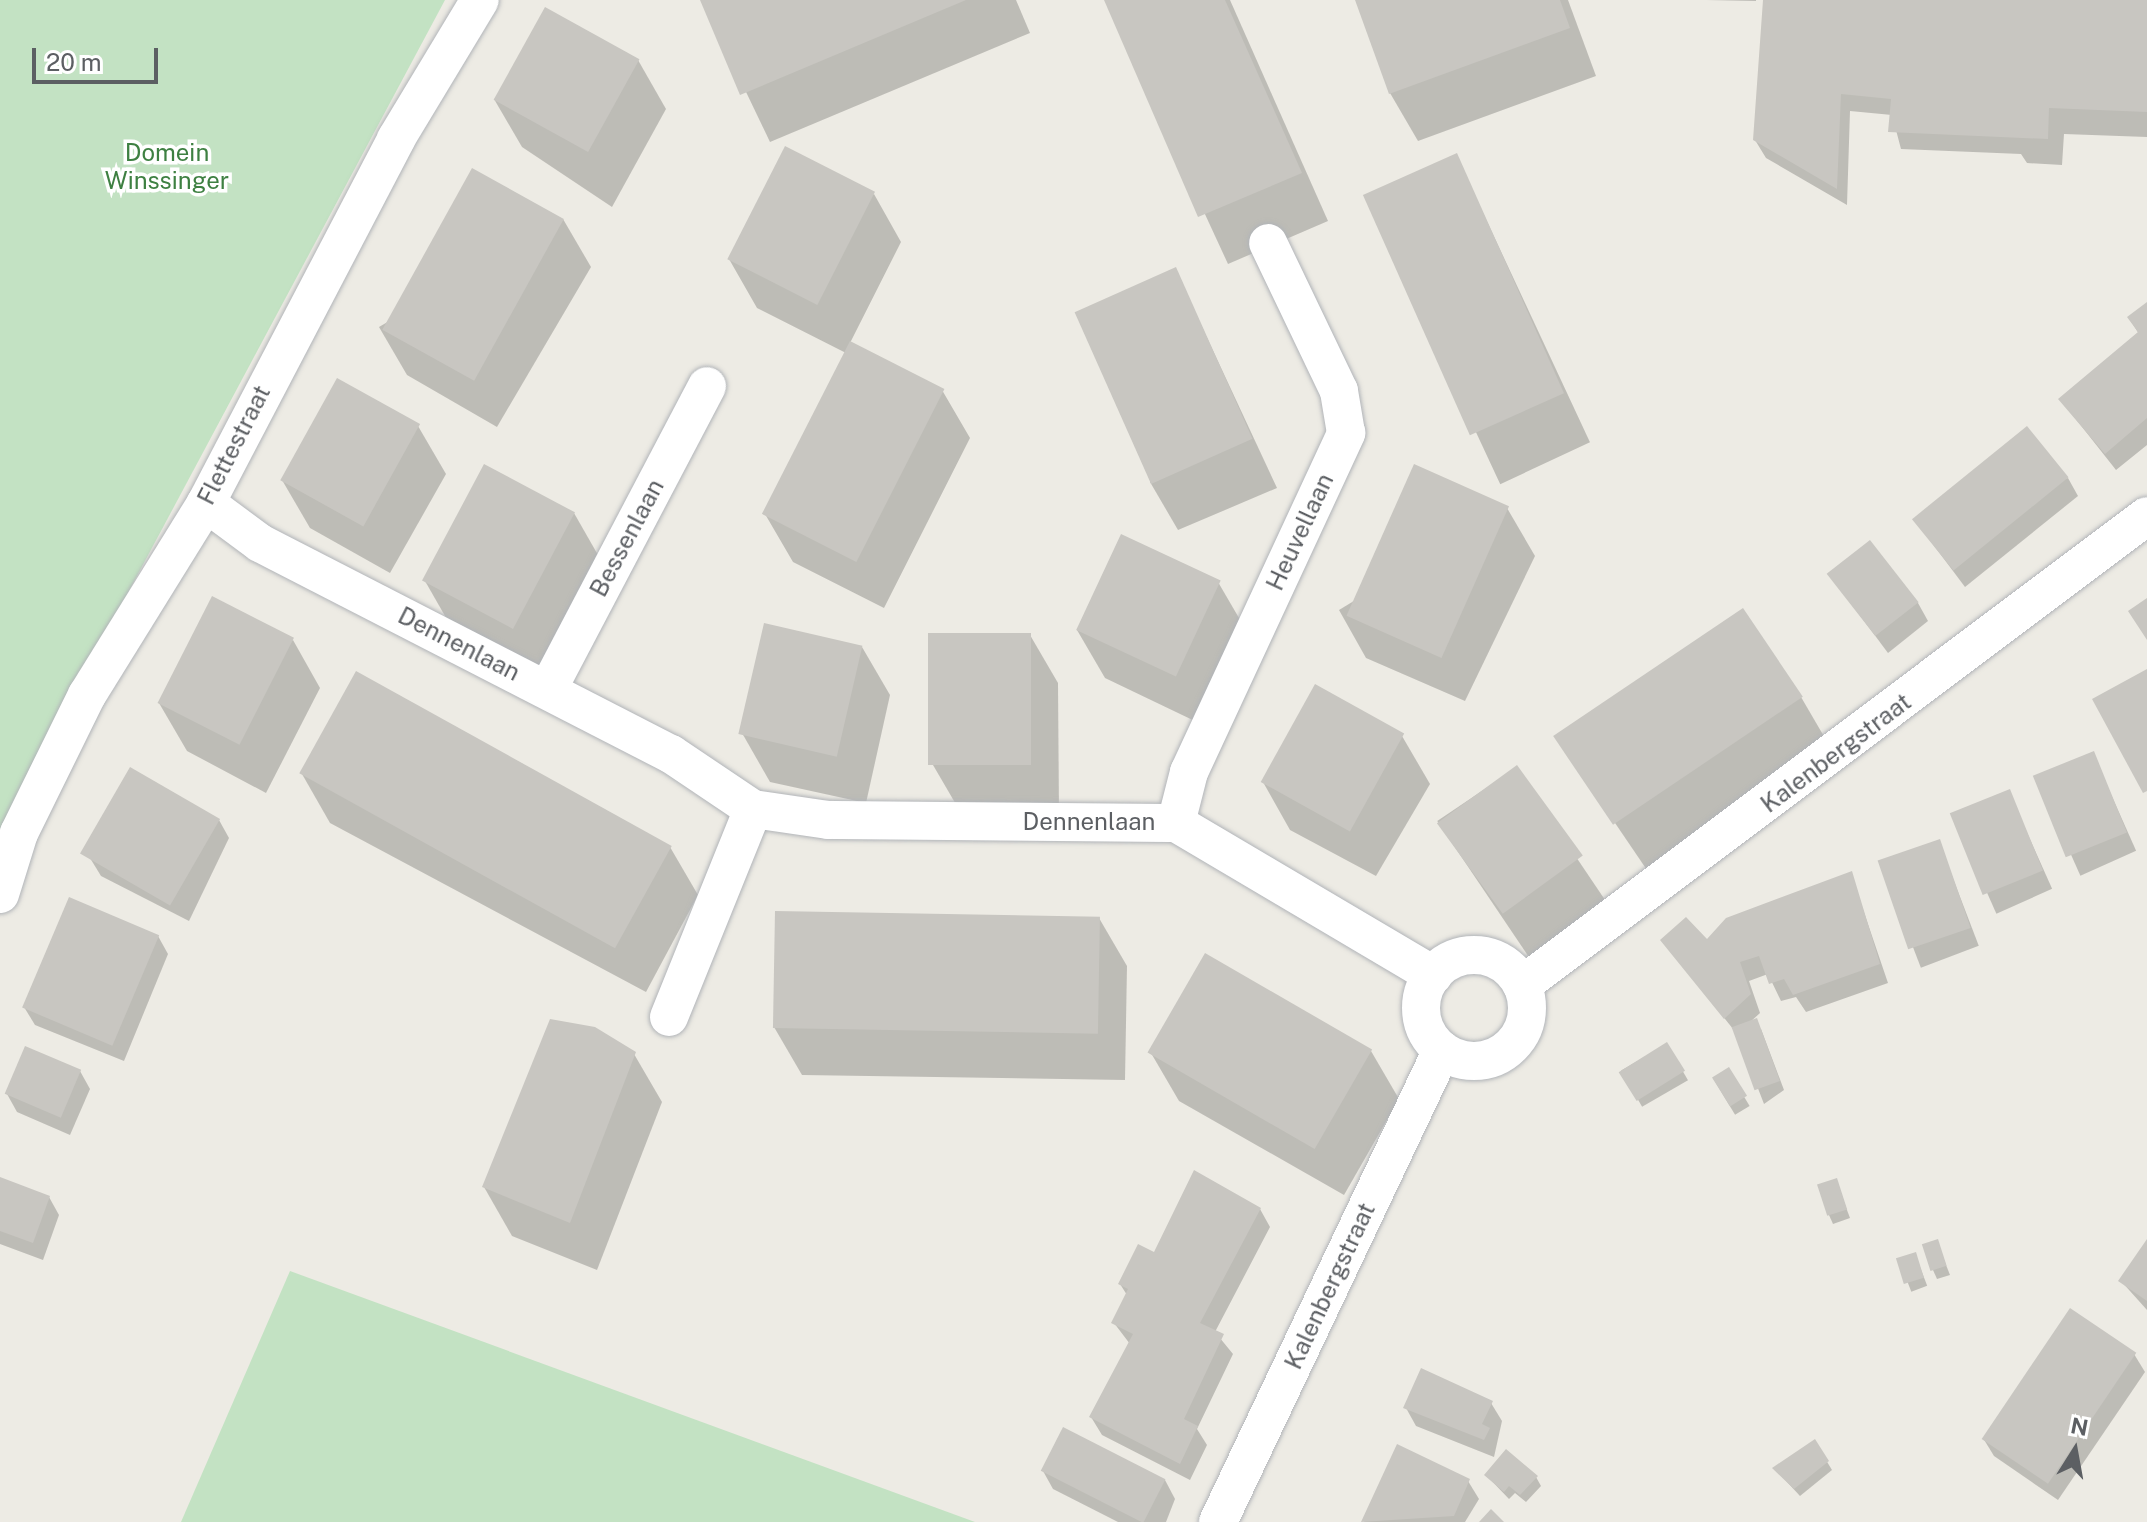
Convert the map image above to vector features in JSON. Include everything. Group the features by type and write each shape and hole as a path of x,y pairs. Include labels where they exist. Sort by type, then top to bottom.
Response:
{"street":[{"name":"Flettestraat","path":"0,894 49,765 206,503 382,166 480,0"},
{"name":"Heuvellaan","path":"1176,823 1189,772 1346,433 1339,391 1268,243"},
{"name":"Bessenlaan","path":"548,689 707,386"},
{"name":"Dennenlaan","path":"206,503 260,543 671,754 753,809 797,819 1176,823 1433,975"},
{"name":"Kalenbergstraat","path":"1522,985 2147,516"},
{"path":"669,1017 753,809"},
{"path":"1470,955 1491,957 1522,985 1526,1019 1508,1049 1475,1061 1442,1050 1421,1015 1433,975 1470,955"},
{"name":"Kalenbergstraat","path":"1218,1522 1442,1050"}],"green space":[{"name":"Domein Winssinger","path":"0,0 445,0 0,832"},
{"path":"290,1271 975,1522 181,1522"}],"building":[{"path":"700,0 966,0 740,95"},
{"path":"1104,0 1225,0 1302,173 1198,217"},
{"path":"1355,0 1560,0 1570,28 1389,94"},
{"path":"1763,0 2147,0 2147,112 2049,108 2048,139 1888,132 1891,99 1841,94 1837,189 1753,140"},
{"path":"545,7 639,59 588,152 494,100"},
{"path":"785,146 875,192 817,305 727,259"},
{"path":"1457,153 1564,393 1470,435 1363,195"},
{"path":"472,168 564,219 474,381 382,330"},
{"path":"1176,267 1252,439 1151,484 1075,312"},
{"path":"2147,302 2147,418 2105,454 2058,399 2138,332 2127,317"},
{"path":"850,341 944,389 856,562 762,514"},
{"path":"337,378 420,424 363,526 280,480"},
{"path":"2027,426 2069,477 1954,570 1912,519"},
{"path":"484,464 575,512 513,629 422,581"},
{"path":"1414,464 1509,506 1441,658 1346,616"},
{"path":"1121,534 1221,580 1176,677 1076,630"},
{"path":"1870,540 1919,602 1875,636 1827,574"},
{"path":"212,596 294,638 239,745 158,703"},
{"path":"2147,598 2147,640 2128,611"},
{"path":"1743,608 1803,697 1613,825 1553,736"},
{"path":"764,623 862,646 837,757 738,734"},
{"path":"928,633 1031,633 1031,765 928,765"},
{"path":"2147,669 2147,791 2143,793 2092,699"},
{"path":"356,671 672,846 615,948 299,773"},
{"path":"1315,684 1404,733 1350,831 1261,782"},
{"path":"2094,751 2127,833 2066,857 2033,776"},
{"path":"1517,765 1583,856 1503,914 1437,823"},
{"path":"130,767 220,819 170,906 80,854"},
{"path":"2010,789 2043,871 1983,895 1950,813"},
{"path":"1940,839 1971,928 1908,949 1878,860"},
{"path":"1852,871 1880,964 1793,995 1784,979 1769,984 1759,956 1740,962 1751,994 1724,1019 1660,940 1686,917 1707,939 1726,918"},
{"path":"69,897 159,935 112,1046 22,1007"},
{"path":"775,911 1100,917 1098,1034 773,1028"},
{"path":"1205,953 1372,1050 1315,1149 1148,1053"},
{"path":"1757,1018 1780,1081 1755,1090 1732,1027"},
{"path":"550,1019 595,1027 636,1052 570,1223 482,1187"},
{"path":"1667,1042 1685,1071 1637,1101 1619,1072"},
{"path":"25,1046 81,1070 61,1118 5,1094"},
{"path":"1729,1067 1747,1096 1730,1106 1712,1078"},
{"path":"1194,1170 1261,1208 1200,1323 1224,1334 1184,1419 1198,1426 1180,1464 1089,1417 1133,1334 1111,1323 1128,1289 1118,1284 1138,1244 1154,1252"},
{"path":"0,1177 50,1196 33,1243 0,1231"},
{"path":"1837,1178 1847,1209 1827,1216 1817,1184"},
{"path":"1938,1239 1947,1266 1930,1271 1922,1244"},
{"path":"2147,1239 2147,1301 2118,1281"},
{"path":"1916,1252 1924,1278 1904,1284 1896,1258"},
{"path":"2070,1308 2136,1353 2048,1484 1982,1439"},
{"path":"1421,1368 1493,1401 1482,1424 1490,1428 1484,1440 1403,1408"},
{"path":"1063,1427 1165,1479 1142,1522 1041,1471"},
{"path":"1815,1439 1829,1461 1794,1489 1772,1468"},
{"path":"1397,1444 1470,1479 1454,1516 1361,1522"},
{"path":"1506,1449 1538,1476 1520,1495 1509,1486 1504,1492 1484,1475"},
{"path":"1491,1509 1504,1522 1479,1522"}]}
